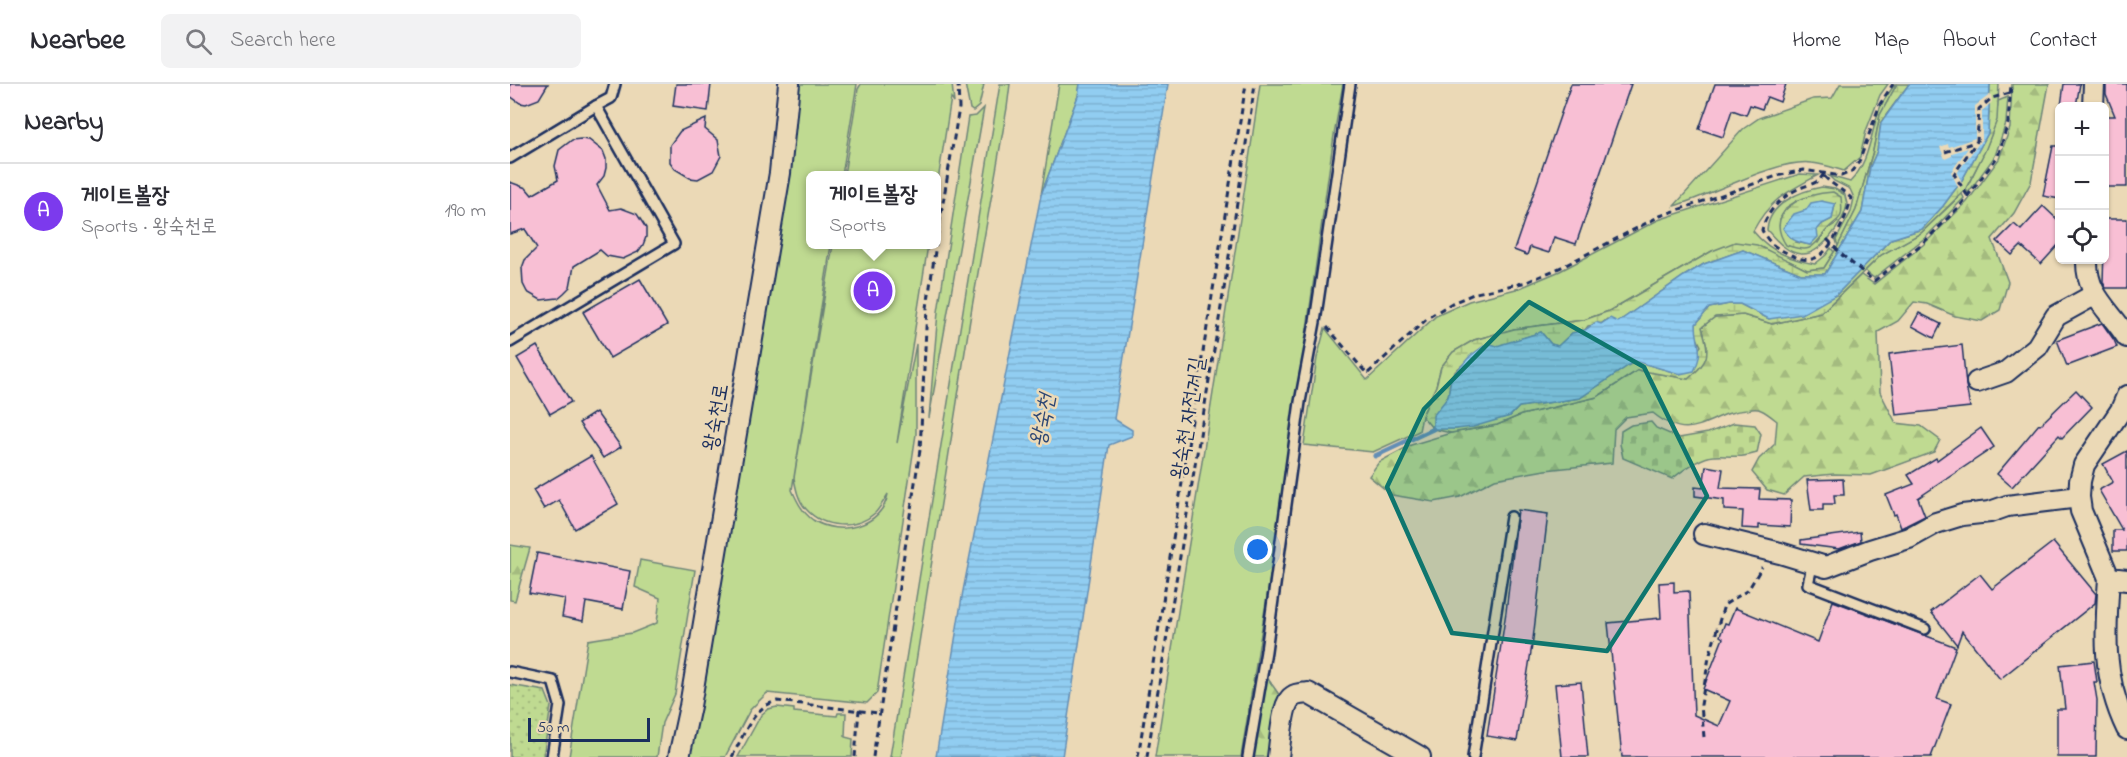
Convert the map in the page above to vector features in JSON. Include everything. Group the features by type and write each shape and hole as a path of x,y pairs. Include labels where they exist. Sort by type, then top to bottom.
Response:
{"street":[{"name":"왕숙천로","path":"679,757 690,706 780,173 789,84"},
{"path":"2093,102 2094,84"},
{"path":"2087,264 2088,279 2094,295 2127,337"},
{"path":"1977,382 2006,372 2037,347 2056,316 2094,295"},
{"path":"2127,396 2116,418 2084,465 2079,497 2081,511 2118,579 2105,645 2110,680 2118,710 2127,729"},
{"path":"1704,534 1826,567 1909,538 1936,523 1962,515 1990,512 2007,506 2079,497"},
{"path":"1278,757 1286,709 1290,699 1298,694 1308,693 1420,757"}],"lane":[{"path":"510,158 611,98 615,84"},
{"path":"1248,757 1266,651 1300,402 1315,322 1350,84"},
{"path":"510,342 674,244 596,106"},
{"path":"1473,757 1511,517"},
{"path":"1813,562 1808,584 1925,629"},
{"path":"510,672 554,681 560,705 552,757"}],"path":[{"path":"941,213 958,108 958,84"},
{"path":"1138,757 1245,84"},
{"name":"왕숙천 자전거길","path":"1147,757 1224,289 1255,84"},
{"path":"1326,325 1367,374 1429,316 1452,303 1476,293 1527,282 1566,265 1660,216 1777,176 1804,170 1841,176 1851,172 1859,162 1880,104 1893,84"},
{"path":"1827,239 1874,281 1923,243 1967,196 1998,156 2008,123 2011,84"},
{"path":"1967,196 1954,174 1977,141 1979,109 1992,98 2010,93"},
{"path":"1945,152 1977,141"},
{"path":"1824,174 1832,184 1842,189 1851,198 1838,233 1824,251 1813,259 1801,259 1768,242 1762,230 1765,219 1776,205 1795,190 1818,182 1824,174"},
{"path":"873,757 920,450 927,308 935,249"},
{"path":"1704,737 1701,705 1709,657 1724,605 1748,590 1759,574 1768,551"},
{"path":"732,757 755,715 769,703 777,701 878,713"},
{"path":"855,757 860,710"}],"highlighted area":[{"path":"1529,302 1644,367 1707,496 1607,651 1452,633 1387,487 1424,409"}],"green space":[{"path":"798,84 857,84 843,171 806,171 806,249 830,249 792,490 806,513 823,525 835,528 858,526 877,514 888,494 877,511 867,519 849,525 839,525 821,520 806,509 801,502 794,478 832,249 927,249 897,443 916,344 916,434 877,693 867,703 767,693 750,710 725,757 688,757 782,214 796,126"},
{"path":"861,84 952,84 954,103 951,98 939,171 845,171 858,89"},
{"path":"965,84 984,84 979,106 973,111 970,109"},
{"path":"1000,84 1010,84 1007,108 972,307 901,757 890,757"},
{"path":"1059,84 1080,84 1078,96 1041,195"},
{"path":"1260,84 1343,84 1286,479 1241,757 1155,757 1222,337"},
{"path":"1840,84 1888,84 1880,95 1866,131 1860,157 1844,171 1812,163 1781,166 1674,206 1743,129 1759,118 1813,99 1832,98"},
{"path":"1897,84 1880,115 1873,151 1856,210 1838,246 1836,240 1851,212 1854,198 1850,189 1829,176 1850,182 1857,174 1866,157 1880,108"},
{"path":"1897,84 1909,84 1881,122 1877,151 1870,167 1862,212 1825,274 1801,274 1743,250 1704,264 1618,322 1607,319 1601,324 1588,326 1585,330 1572,333 1558,346 1551,344 1541,332 1491,349 1466,362 1451,378 1448,396 1434,417 1433,428 1456,429 1510,416 1519,407 1580,398 1635,361 1680,374 1701,346 1696,336 1696,324 1709,308 1740,304 1769,319 1836,295 1891,239 1922,229 1943,206 1962,180 1988,133 1990,84 1999,84 1997,120 1985,151 1965,190 1921,233 1881,255 1821,313 1772,324 1743,315 1715,317 1702,327 1706,356 1701,367 1688,379 1638,370 1597,397 1521,415 1497,425 1451,433 1433,429 1422,416 1436,386 1441,367 1453,352 1474,340 1514,329 1584,320 1609,311 1712,251 1735,242 1757,245 1807,270 1824,268 1856,210 1873,151 1880,115"},
{"path":"2012,84 2049,84 2031,182 2014,213 1992,239 2008,282 2000,310 1982,321 1955,316 1927,304 1914,302 1898,321 1878,332 1880,392 1896,423 1921,426 1940,440 1934,452 1871,475 1834,474 1804,477 1784,495 1767,490 1752,472 1759,459 1775,444 1777,421 1765,412 1756,409 1733,412 1690,428 1667,423 1653,413 1626,417 1614,429 1612,463 1545,470 1495,479 1460,497 1434,502 1392,495 1369,476 1379,462 1411,445 1451,433 1497,425 1521,415 1597,397 1638,370 1688,379 1707,347 1702,327 1715,317 1743,315 1772,324 1821,313 1861,275 1874,284 1923,245 1967,202 1999,159 2010,128"},
{"path":"2008,97 2006,123 1995,156 1968,193 1966,189 1991,136 1998,101"},
{"path":"984,108 929,418 938,312 968,117 976,116"},
{"path":"1800,174 1818,175 1780,197 1766,211 1753,231 1773,249 1789,257 1815,264 1831,248 1834,252 1824,268 1807,270 1789,261 1712,251 1609,311 1584,320 1514,329 1474,340 1453,352 1441,367 1436,386 1422,416 1419,431 1373,452 1304,445 1317,358 1325,328 1367,380 1436,316 1469,301 1520,288 1560,271 1658,220"},
{"path":"1822,187 1835,189 1845,195 1847,204 1842,220 1816,250 1801,254 1791,251 1767,230 1769,221 1779,206 1787,200","holes":["1798,200 1838,222 1826,230 1818,243 1780,219 1787,207"]},
{"path":"1833,192 1841,197 1842,212 1839,219 1809,248 1800,249 1786,245 1780,233 1783,213 1799,200","holes":["1835,204 1832,219 1816,230 1817,237 1810,245 1796,242"]},
{"path":"1962,194 1964,198 1926,237 1874,278 1865,271 1881,255 1921,233"},
{"path":"1651,422 1656,428 1679,438 1708,433 1734,423 1755,425 1761,434 1757,453 1709,457 1692,464 1672,479 1623,458 1620,444 1621,431 1631,425"},
{"path":"510,545 530,548 515,601 510,600"},
{"path":"640,560 695,570 675,694 662,723 657,757 569,757 588,640 632,633 657,623 660,598 635,587"},
{"path":"1266,676 1280,696 1270,757 1253,757"},
{"path":"510,685 545,691 551,706 543,757 510,757"},
{"path":"777,707 794,709 794,712 837,716 838,713 846,713 845,737 853,739 852,757 738,757 761,715 768,709"}],"water":[{"name":"왕숙천","path":"1080,84 1168,84 1114,419 1132,430 1132,436 1109,445 1062,757 936,757 963,591 1041,195 1078,96"},
{"path":"1909,84 1990,84 1988,133 1962,180 1922,229 1891,239 1836,295 1802,314 1769,319 1740,304 1709,308 1696,324 1699,357 1694,371 1680,374 1635,361 1580,398 1519,407 1510,416 1473,427 1433,429 1433,416 1448,397 1451,378 1470,356 1488,343 1497,346 1541,332 1551,344 1558,346 1572,333 1585,330 1596,322 1601,324 1610,318 1618,322 1704,264 1743,250 1801,274 1825,274 1862,212 1870,167 1877,151 1881,123"},
{"path":"1821,201 1835,204 1832,219 1822,224 1817,230 1818,237 1810,245 1791,238 1783,228 1794,214 1806,210 1811,203"}],"pier":[{"path":"1991,94 1992,102 1982,111 1982,139 1957,173 1963,184 1959,189 1951,172 1968,148 1952,153 1952,156 1945,159 1940,147 1948,144 1949,147 1975,138 1975,106"}],"building":[{"path":"510,84 548,84 539,99 526,104 510,96"},
{"path":"676,84 711,84 708,111 673,106"},
{"path":"1571,84 1631,84 1576,244 1554,237 1549,253 1530,247 1527,255 1514,250"},
{"path":"1715,84 1786,84 1780,102 1767,97 1762,109 1750,105 1746,115 1732,110 1723,137 1699,129"},
{"path":"2064,84 2080,84 2077,102 2062,102"},
{"path":"2106,84 2127,84 2127,187 2109,187 2109,116 2115,116 2106,94"},
{"path":"706,119 705,129 718,140 721,156 713,171 698,179 690,178 675,169 670,162 670,145 680,131"},
{"path":"572,140 589,140 603,151 606,168 604,176 597,185 610,210 621,208 637,214 646,228 646,237 638,252 623,259 607,256 600,250 574,266 570,287 564,293 558,298 541,300 527,292 523,284 522,268 525,260 537,248 525,229 510,234 510,182 526,188 532,195 558,180 555,166 559,150"},
{"path":"2053,146 2055,146 2055,198 2043,196"},
{"path":"2043,206 2055,217 2055,249 2041,264 2021,246 2012,255 1997,241 2014,224 2021,230"},
{"path":"2109,219 2127,219 2127,288 2106,288 2103,282 2104,264 2109,264"},
{"path":"640,279 667,325 610,358 583,312"},
{"path":"1919,313 1941,324 1934,338 1912,326"},
{"path":"2102,323 2117,347 2067,366 2057,340"},
{"path":"1962,345 1970,407 1896,415 1889,354"},
{"path":"537,346 571,402 550,414 517,358"},
{"path":"2076,390 2092,407 2062,438 2059,435 2012,487 1997,474 2039,424"},
{"path":"596,412 621,447 603,458 579,423"},
{"path":"1981,428 1994,447 1918,498 1925,516 1901,528 1886,495 1914,484 1908,475 1936,458 1937,460"},
{"path":"2127,451 2127,551 2113,551 2113,530 2122,530 2099,490 2113,482 2103,464"},
{"path":"591,456 618,504 575,529 559,500 544,509 533,490"},
{"path":"1706,466 1723,469 1720,488 1760,489 1759,499 1791,500 1790,527 1759,525 1759,529 1742,528 1743,511 1724,510 1724,500 1695,496 1695,487 1703,488"},
{"path":"1843,479 1844,495 1834,495 1835,504 1823,504 1823,510 1811,510 1807,480"},
{"path":"1518,510 1548,514 1533,639 1517,741 1487,736 1506,612"},
{"path":"1860,532 1861,541 1839,549 1801,544 1801,540"},
{"path":"2053,542 2096,594 2095,603 2000,679 1962,631 1957,645 1931,612 1980,574 1992,589"},
{"path":"537,553 630,571 623,609 586,602 583,621 562,617 565,599 529,593"},
{"path":"1674,582 1674,592 1689,591 1694,715 1719,726 1730,701 1703,689 1723,638 1720,636 1725,623 1728,624 1735,608 1818,642 1833,601 1956,647 1937,699 1951,704 1931,757 1622,757 1608,623 1661,618 1659,583"},
{"path":"2094,661 2097,682 2094,682 2097,700 2096,757 2057,757 2057,709 2065,709 2060,665"},
{"path":"1581,682 1588,757 1562,757 1555,684"}],"waterway":[{"path":"1375,456 1433,429"}],"place":[{"name":"게이트볼장","path":"873,291"}]}
